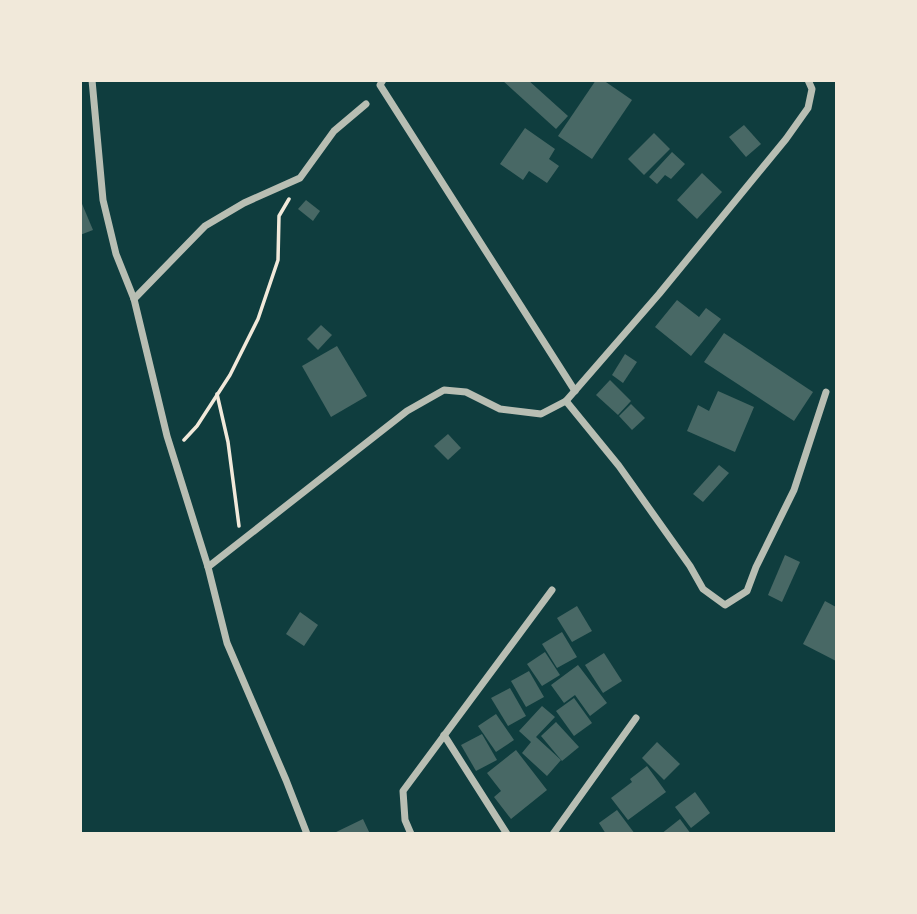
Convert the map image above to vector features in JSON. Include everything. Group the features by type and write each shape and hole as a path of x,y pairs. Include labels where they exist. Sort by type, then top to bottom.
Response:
{"street":[{"path":"92,80 103,200 116,254 134,299 172,453 208,568 227,643 307,834"},
{"path":"383,80 380,85 575,390"},
{"path":"208,568 407,411 444,390 466,392 499,409 541,414 566,401 659,294 786,139 808,108 812,89 808,80"},
{"path":"134,299 205,226 244,203 300,178 334,131 366,104"},
{"path":"566,401 619,466 704,589 725,605 747,591 793,490 826,393"},
{"path":"411,834 405,820 403,792 552,590"},
{"path":"553,834 636,718"},
{"path":"444,735 507,834"}],"path":[{"path":"172,453 197,426 230,374 258,319 278,260 279,216 300,178"},
{"path":"217,394 228,442 240,542"}],"building":[{"path":"502,80 528,80 568,116 556,129"},
{"path":"596,80 603,80 632,100 592,159 558,136"},
{"path":"744,125 761,144 746,157 729,137"},
{"path":"525,128 555,149 549,159 559,166 547,183 529,171 523,180 500,164"},
{"path":"654,133 670,149 644,175 628,159"},
{"path":"672,152 685,164 671,179 665,175 657,184 649,177"},
{"path":"702,173 722,192 697,219 677,200"},
{"path":"80,199 93,230 80,235"},
{"path":"306,200 320,211 313,221 298,209"},
{"path":"677,300 699,317 706,308 721,319 691,356 655,327"},
{"path":"321,325 332,335 318,350 307,339"},
{"path":"724,333 813,392 794,421 704,362"},
{"path":"337,346 367,396 331,417 302,366"},
{"path":"625,354 637,362 623,383 612,375"},
{"path":"610,380 631,401 618,415 596,395"},
{"path":"718,391 754,407 735,452 687,431 698,405 709,411"},
{"path":"631,404 645,418 632,430 619,416"},
{"path":"448,434 461,448 448,460 434,446"},
{"path":"719,465 729,473 703,502 693,494"},
{"path":"785,555 800,562 782,602 768,595"},
{"path":"825,601 836,607 836,661 803,644"},
{"path":"577,606 592,631 572,642 557,618"},
{"path":"300,612 318,625 304,646 286,634"},
{"path":"562,632 577,657 557,668 542,644"},
{"path":"545,652 560,675 542,686 527,664"},
{"path":"604,653 622,681 603,693 585,665"},
{"path":"578,665 607,703 590,716 575,695 564,703 551,685"},
{"path":"529,671 544,697 526,707 511,681"},
{"path":"510,688 526,716 508,726 491,698"},
{"path":"574,698 592,723 574,736 556,711"},
{"path":"542,706 555,717 536,737 561,760 547,776 522,753 531,742 519,731"},
{"path":"496,714 514,740 496,752 478,726"},
{"path":"556,722 579,747 562,761 541,736"},
{"path":"482,734 497,760 476,771 461,745"},
{"path":"657,742 680,764 664,780 642,758"},
{"path":"516,750 547,790 511,819 494,797 501,791 487,773"},
{"path":"647,766 666,792 628,820 611,798"},
{"path":"695,792 710,813 691,828 675,807"},
{"path":"617,810 635,834 606,834 599,823"},
{"path":"363,819 370,834 332,834"},
{"path":"680,819 691,834 661,834"}]}
